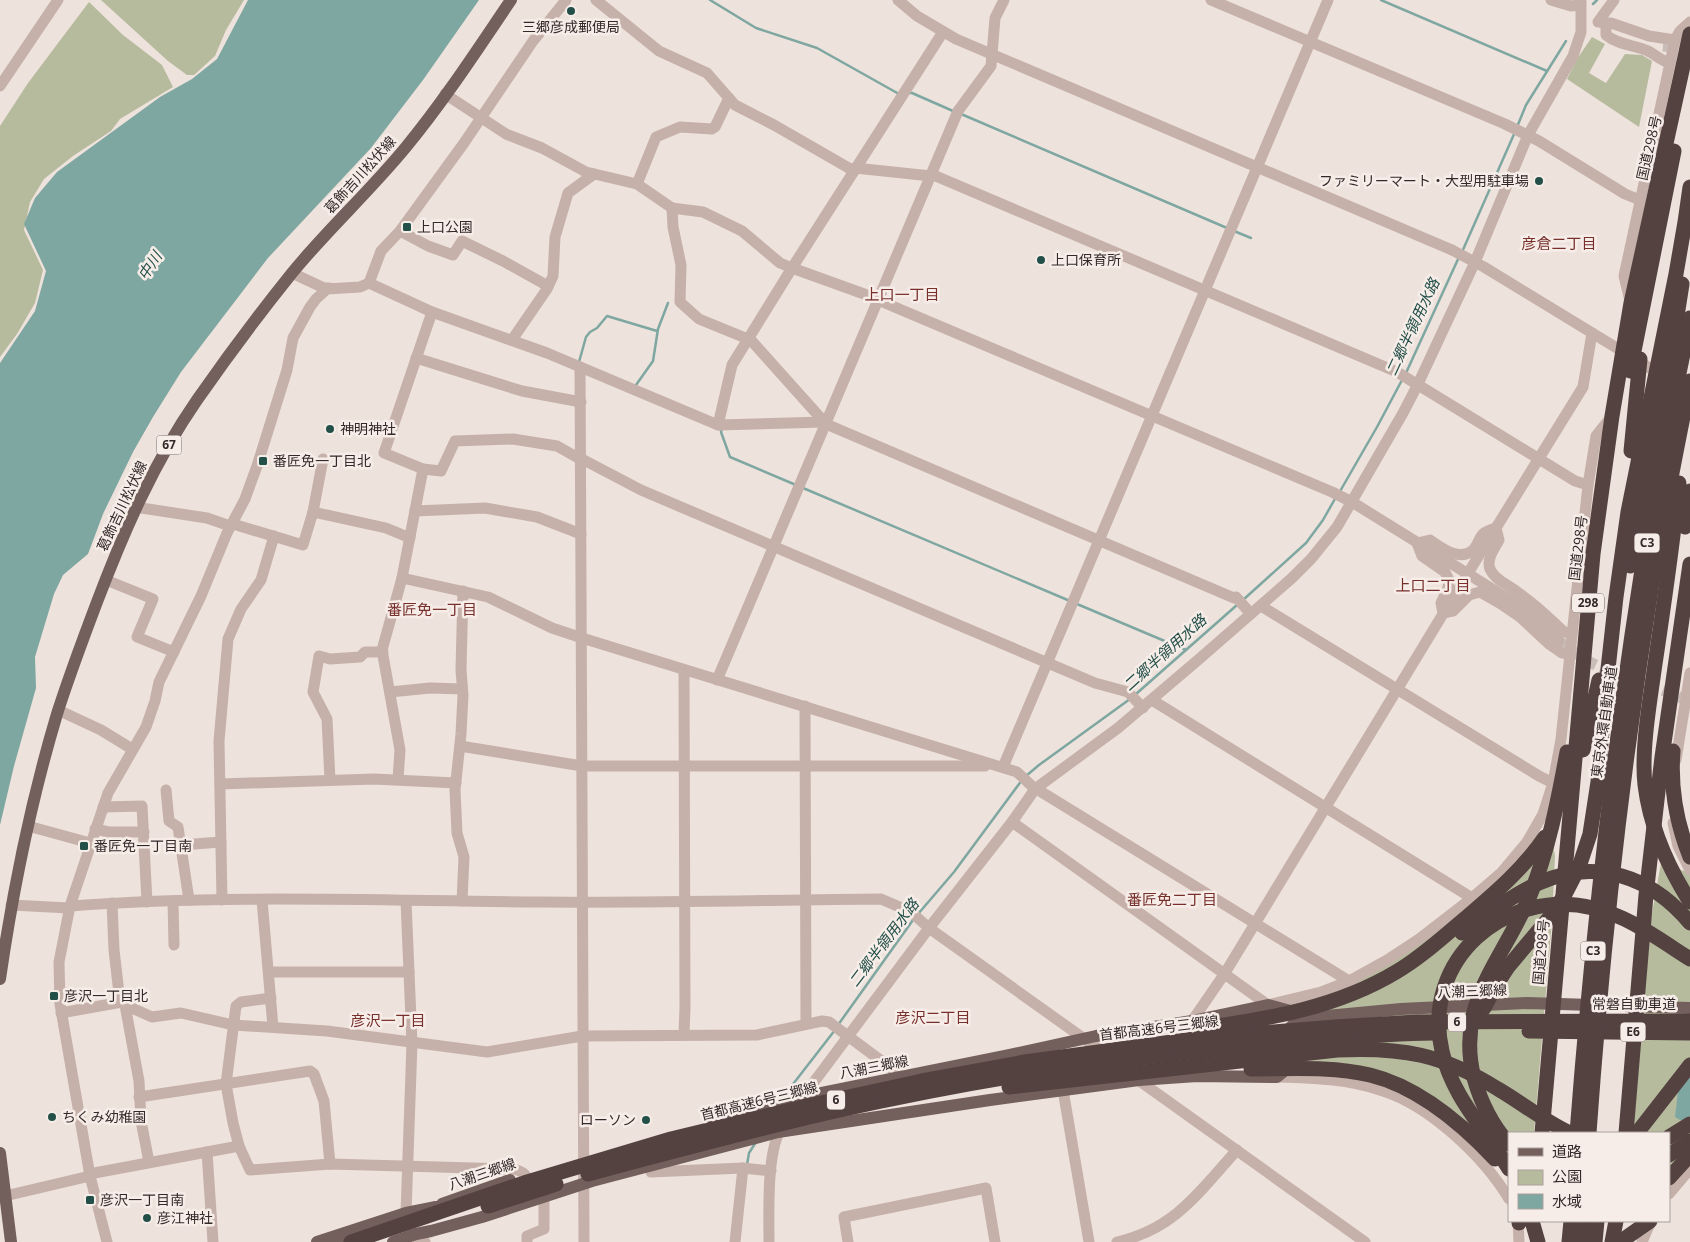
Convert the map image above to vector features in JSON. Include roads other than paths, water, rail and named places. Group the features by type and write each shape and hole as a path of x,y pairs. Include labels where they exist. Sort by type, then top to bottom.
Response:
{"highway":[{"name":"国道298号","path":"1542,1132 1593,554 1612,416 1631,302 1690,34"},
{"path":"1025,1062 1070,1050 1117,1041 1284,1015 1363,988 1409,964 1507,882 1534,852 1566,800 1580,758 1590,722 1634,512 1627,481 1632,447 1637,381 1650,288 1650,271 1673,159 1681,80"},
{"path":"1555,976 1563,947 1634,512 1686,222 1690,187"},
{"path":"1508,1143 1486,1112 1473,1072 1469,1036 1477,1000 1491,969 1519,919 1538,876 1561,782 1587,647 1619,428 1650,288"},
{"name":"東京外環自動車道","path":"1589,1132 1633,627 1652,507 1690,318"},
{"name":"東京外環自動車道","path":"1577,1132 1592,961 1620,770 1652,583 1690,381"},
{"path":"1684,412 1682,457 1675,524 1651,693 1645,755 1645,786 1651,815 1662,850 1690,902"},
{"path":"1656,831 1650,803 1649,767 1690,491"},
{"path":"1626,1132 1646,895 1662,757 1690,564"},
{"path":"1473,1072 1480,1017 1488,998 1508,967 1560,902 1575,876 1587,846 1598,782 1604,705 1616,598"},
{"path":"1690,624 1671,771 1675,812 1690,857"},
{"path":"1543,814 1556,828 1561,837 1566,864"},
{"path":"1646,895 1657,867 1672,817"},
{"path":"1662,850 1690,891"},
{"path":"1409,964 1428,957 1517,894 1540,882 1570,873 1606,872 1641,883 1673,904 1690,923"},
{"path":"1508,1167 1454,1084 1442,1054 1439,1011 1445,984 1459,958 1469,946 1493,925 1516,911 1548,904 1564,903 1594,908 1620,917 1690,960"},
{"name":"常磐自動車道","path":"1577,1026 1690,1020"},
{"name":"6","path":"1335,1033 1417,1022 1577,1026"},
{"name":"常磐自動車道","path":"1577,1026 1690,1033"},
{"name":"首都高速6号三郷線","path":"352,1242 524,1183 671,1139 807,1106 922,1081 1025,1062 1209,1037 1335,1033"},
{"name":"首都高速6号三郷線","path":"382,1242 571,1179 836,1111 986,1081 1099,1063 1335,1033"},
{"path":"836,1111 886,1106 994,1089 1068,1080 1337,1050 1378,1049 1430,1056 1462,1069 1568,1132"},
{"path":"1638,1132 1690,1065"},
{"path":"1177,1069 1320,1069 1357,1073 1386,1080 1413,1092 1438,1108 1485,1148 1508,1175"},
{"path":"1670,1135 1690,1124"},
{"path":"1670,1154 1690,1141"},
{"path":"1670,1177 1690,1155"},
{"path":"1525,1222 1533,1242"},
{"path":"1526,1222 1538,1242"},
{"path":"1569,1242 1571,1222"},
{"path":"1582,1242 1583,1222"},
{"path":"1594,1242 1597,1222"},
{"path":"1612,1242 1616,1222"},
{"path":"1620,1242 1621,1222"},
{"path":"1630,1242 1640,1222"},
{"path":"1620,1242 1649,1222"}],"main road":[{"name":"葛飾吉川松伏線","path":"0,979 11,906 40,772 58,710 135,507 171,441 196,401 292,273 375,184 408,144 511,0"},
{"name":"八潮三郷線","path":"1277,1077 1283,1072 1286,1064 1287,1036 1290,1028 1296,1022 1316,1017 1401,1009 1527,1003 1690,1008"},
{"name":"八潮三郷線","path":"334,1242 526,1175 802,1097 1083,1038 1192,1021 1268,1005 1316,1017"},
{"path":"394,1242 416,1234 421,1238 583,1184 778,1132 1139,1080 1198,1076 1277,1077"},
{"path":"0,1153 11,1242"},
{"path":"317,1242 406,1214 436,1207"}],"street":[{"path":"0,86 58,0"},
{"path":"292,273 324,288 360,287 369,283 382,251 400,231 481,119 533,41 566,0"},
{"path":"596,0 659,51 707,73 735,105 855,170 931,175 1397,372 1575,481 1588,485"},
{"path":"898,0 917,16 943,32 992,55 1452,250 1475,262 1690,393"},
{"path":"717,680 958,111 991,66 995,18 1004,0"},
{"path":"1211,0 1505,124 1528,135 1625,194 1640,200"},
{"path":"1001,767 1047,663 1328,0"},
{"path":"769,1242 765,1170 778,1132 847,1036 1012,822 1035,788 1143,708 1252,614 1311,560 1337,527 1418,384 1475,262 1528,135 1572,56 1582,32 1580,2 1571,6 1551,0"},
{"path":"1614,0 1602,24 1608,37 1649,52 1664,62 1670,63"},
{"path":"1582,22 1611,23 1650,36 1675,40"},
{"path":"1631,302 1624,276 1640,200 1675,40 1680,31 1690,22"},
{"path":"1602,24 1635,39 1663,46"},
{"path":"718,425 732,365 943,32"},
{"path":"445,94 481,119 516,138 542,148 586,172 637,184 672,208 703,212 742,231 780,263 878,300 1332,492 1352,502 1523,608 1558,641"},
{"path":"637,184 656,137 680,127 712,129 715,127 729,98"},
{"path":"512,340 553,276 554,245 565,199 568,193 594,174"},
{"path":"672,208 673,227 681,265 680,302 700,319 748,339 825,423 1099,541 1235,597 1252,614"},
{"path":"400,231 428,246 453,255 462,241 504,261 548,286"},
{"path":"369,283 432,312 512,340 718,425 825,423"},
{"path":"107,1242 90,1175 61,1013 59,962 70,907 90,843 114,780 146,727 159,682 201,596 253,480 287,370 293,338 316,299 330,288"},
{"path":"432,312 384,453 423,469 441,471 455,440 512,439 557,446 641,490 1094,683 1128,692 1143,708"},
{"path":"1192,1021 1225,973 1583,387 1592,333"},
{"path":"416,358 522,391 580,402"},
{"path":"580,367 584,1242"},
{"path":"1012,822 1268,1005 1321,992 1350,981 1419,939 1501,873 1527,842 1543,814 1553,783 1561,739 1588,485 1596,436 1612,416"},
{"path":"135,507 207,518 302,545 313,512 322,460"},
{"path":"398,779 400,750 383,652 402,578 423,469"},
{"path":"415,511 484,508 548,520 581,534"},
{"path":"313,512 386,528 410,538"},
{"path":"1417,543 1430,540 1448,552 1458,555 1466,554 1474,549 1484,533 1496,528"},
{"path":"1496,528 1499,540 1490,557 1491,571 1497,579 1529,599 1564,632 1571,633"},
{"path":"222,900 220,723 228,639 241,609 261,580 274,536"},
{"path":"1417,543 1422,556 1445,572 1450,580 1441,603 1443,614"},
{"path":"402,578 488,597 544,624 582,638 1020,774 1035,788 1350,981"},
{"path":"106,580 153,599 138,638 174,652"},
{"path":"462,901 464,857 458,833 456,784 460,746 463,591"},
{"path":"1443,614 1453,611 1469,595 1480,592 1520,617 1549,644 1562,653 1570,654"},
{"path":"1261,606 1553,783"},
{"path":"330,780 327,719 313,692 318,656 330,659 360,657 365,652 383,652"},
{"path":"684,671 684,1035"},
{"path":"1690,673 1687,714 1675,768 1672,817 1678,846 1690,870"},
{"path":"390,692 430,688 462,688"},
{"path":"1152,700 1472,898"},
{"path":"805,706 806,1023"},
{"path":"58,710 101,730 132,749"},
{"path":"460,746 582,766 969,765 1001,767"},
{"path":"220,784 398,779 456,784"},
{"path":"166,790 169,821 178,827 189,900"},
{"path":"103,807 142,806 147,902"},
{"path":"28,826 90,843"},
{"path":"95,829 109,832 144,832"},
{"path":"181,845 220,842"},
{"path":"11,906 70,907 112,902 189,900 582,902 881,899 913,913 929,928 1237,1150 1350,1238 1365,1242"},
{"path":"262,900 273,1027"},
{"path":"173,901 174,945"},
{"path":"406,901 412,1043 406,1214"},
{"path":"112,902 114,950 122,1004 139,1081 141,1121 149,1162"},
{"path":"269,972 409,972"},
{"path":"271,998 241,1002 236,1006 233,1025 226,1084 239,1146 250,1170 330,1164 521,1170 526,1175 533,1195 542,1198 544,1229 527,1236 527,1242"},
{"path":"61,1013 122,1004 152,1017 181,1013 233,1025 327,1031 487,1052 582,1036 757,1035 816,1021 829,1022 902,1077 947,1107"},
{"path":"947,1068 974,1085 984,1086 1052,1076 1057,1079 1063,1090 1089,1242"},
{"path":"139,1097 310,1072 314,1074 324,1101 330,1164"},
{"path":"1277,1077 1324,1079 1357,1084 1385,1091 1423,1109 1458,1139 1487,1168 1508,1198"},
{"path":"643,1141 653,1144 657,1157 651,1165 652,1172 743,1168 765,1170"},
{"path":"5,1196 149,1162 239,1146"},
{"path":"1117,1242 1154,1230 1176,1216 1237,1150"},
{"path":"207,1152 213,1242"},
{"path":"736,1242 743,1168"},
{"path":"1670,1193 1690,1169"},
{"path":"848,1242 844,1217 986,1188 995,1242"},
{"path":"1519,1242 1525,1222"},
{"path":"1642,1242 1650,1222"}],"water":[{"name":"中川","path":"248,0 479,0 423,80 371,148 268,258 181,372 153,417 133,452 103,514 88,554 63,575 54,594 35,657 36,688 0,825 0,363 35,311 46,271 24,224 35,198 57,172 160,97 192,79 217,59"},
{"path":"1690,1076 1690,1116 1686,1120 1680,1120 1675,1117 1679,1083"}],"waterway":[{"path":"710,0 756,28 817,48 899,94"},
{"path":"1381,0 1547,71"},
{"name":"二郷半領用水路","path":"1593,4 1597,0"},
{"name":"二郷半領用水路","path":"1517,127 1526,105 1566,41"},
{"path":"907,93 912,93 953,111"},
{"path":"961,114 1227,228"},
{"name":"二郷半領用水路","path":"1462,252 1515,132"},
{"path":"1234,231 1251,238"},
{"name":"二郷半領用水路","path":"1406,373 1459,257"},
{"path":"636,385 653,361 658,329 668,303"},
{"path":"579,362 586,337 607,316 657,331"},
{"name":"二郷半領用水路","path":"1339,493 1402,380"},
{"path":"722,428 721,432 730,457 796,485"},
{"path":"803,488 1070,601"},
{"name":"二郷半領用水路","path":"1243,600 1306,543 1323,520 1336,497"},
{"path":"1077,604 1186,650"},
{"name":"二郷半領用水路","path":"1136,694 1237,605"},
{"name":"二郷半領用水路","path":"1026,776 1130,699"},
{"name":"二郷半領用水路","path":"918,914 954,872 1022,780"},
{"name":"二郷半領用水路","path":"838,1025 913,920"},
{"name":"二郷半領用水路","path":"783,1097 835,1030"},
{"name":"二郷半領用水路","path":"747,1165 749,1153 756,1142"}],"tunnel":[{"path":"1663,46 1683,48"},
{"path":"1559,641 1584,659 1600,667 1690,702"}],"place":[{"name":"三郷彦成郵便局","path":"571,11"},
{"name":"ファミリーマート・大型用駐車場","path":"1539,181"},
{"name":"上口公園","path":"407,227"},
{"name":"上口保育所","path":"1041,260"},
{"name":"神明神社","path":"330,429"},
{"name":"番匠免一丁目北","path":"263,461"},
{"name":"番匠免一丁目南","path":"84,846"},
{"name":"彦沢一丁目北","path":"54,996"},
{"name":"ちくみ幼稚園","path":"52,1117"},
{"name":"ローソン","path":"646,1120"},
{"name":"彦沢一丁目南","path":"90,1200"},
{"name":"彦江神社","path":"147,1218"}],"district":[{"name":"彦倉二丁目","path":"1559,244"},
{"name":"上口一丁目","path":"902,295"},
{"name":"上口二丁目","path":"1433,586"},
{"name":"番匠免一丁目","path":"432,610"},
{"name":"番匠免二丁目","path":"1172,900"},
{"name":"彦沢二丁目","path":"933,1018"},
{"name":"彦沢一丁目","path":"388,1021"}]}
